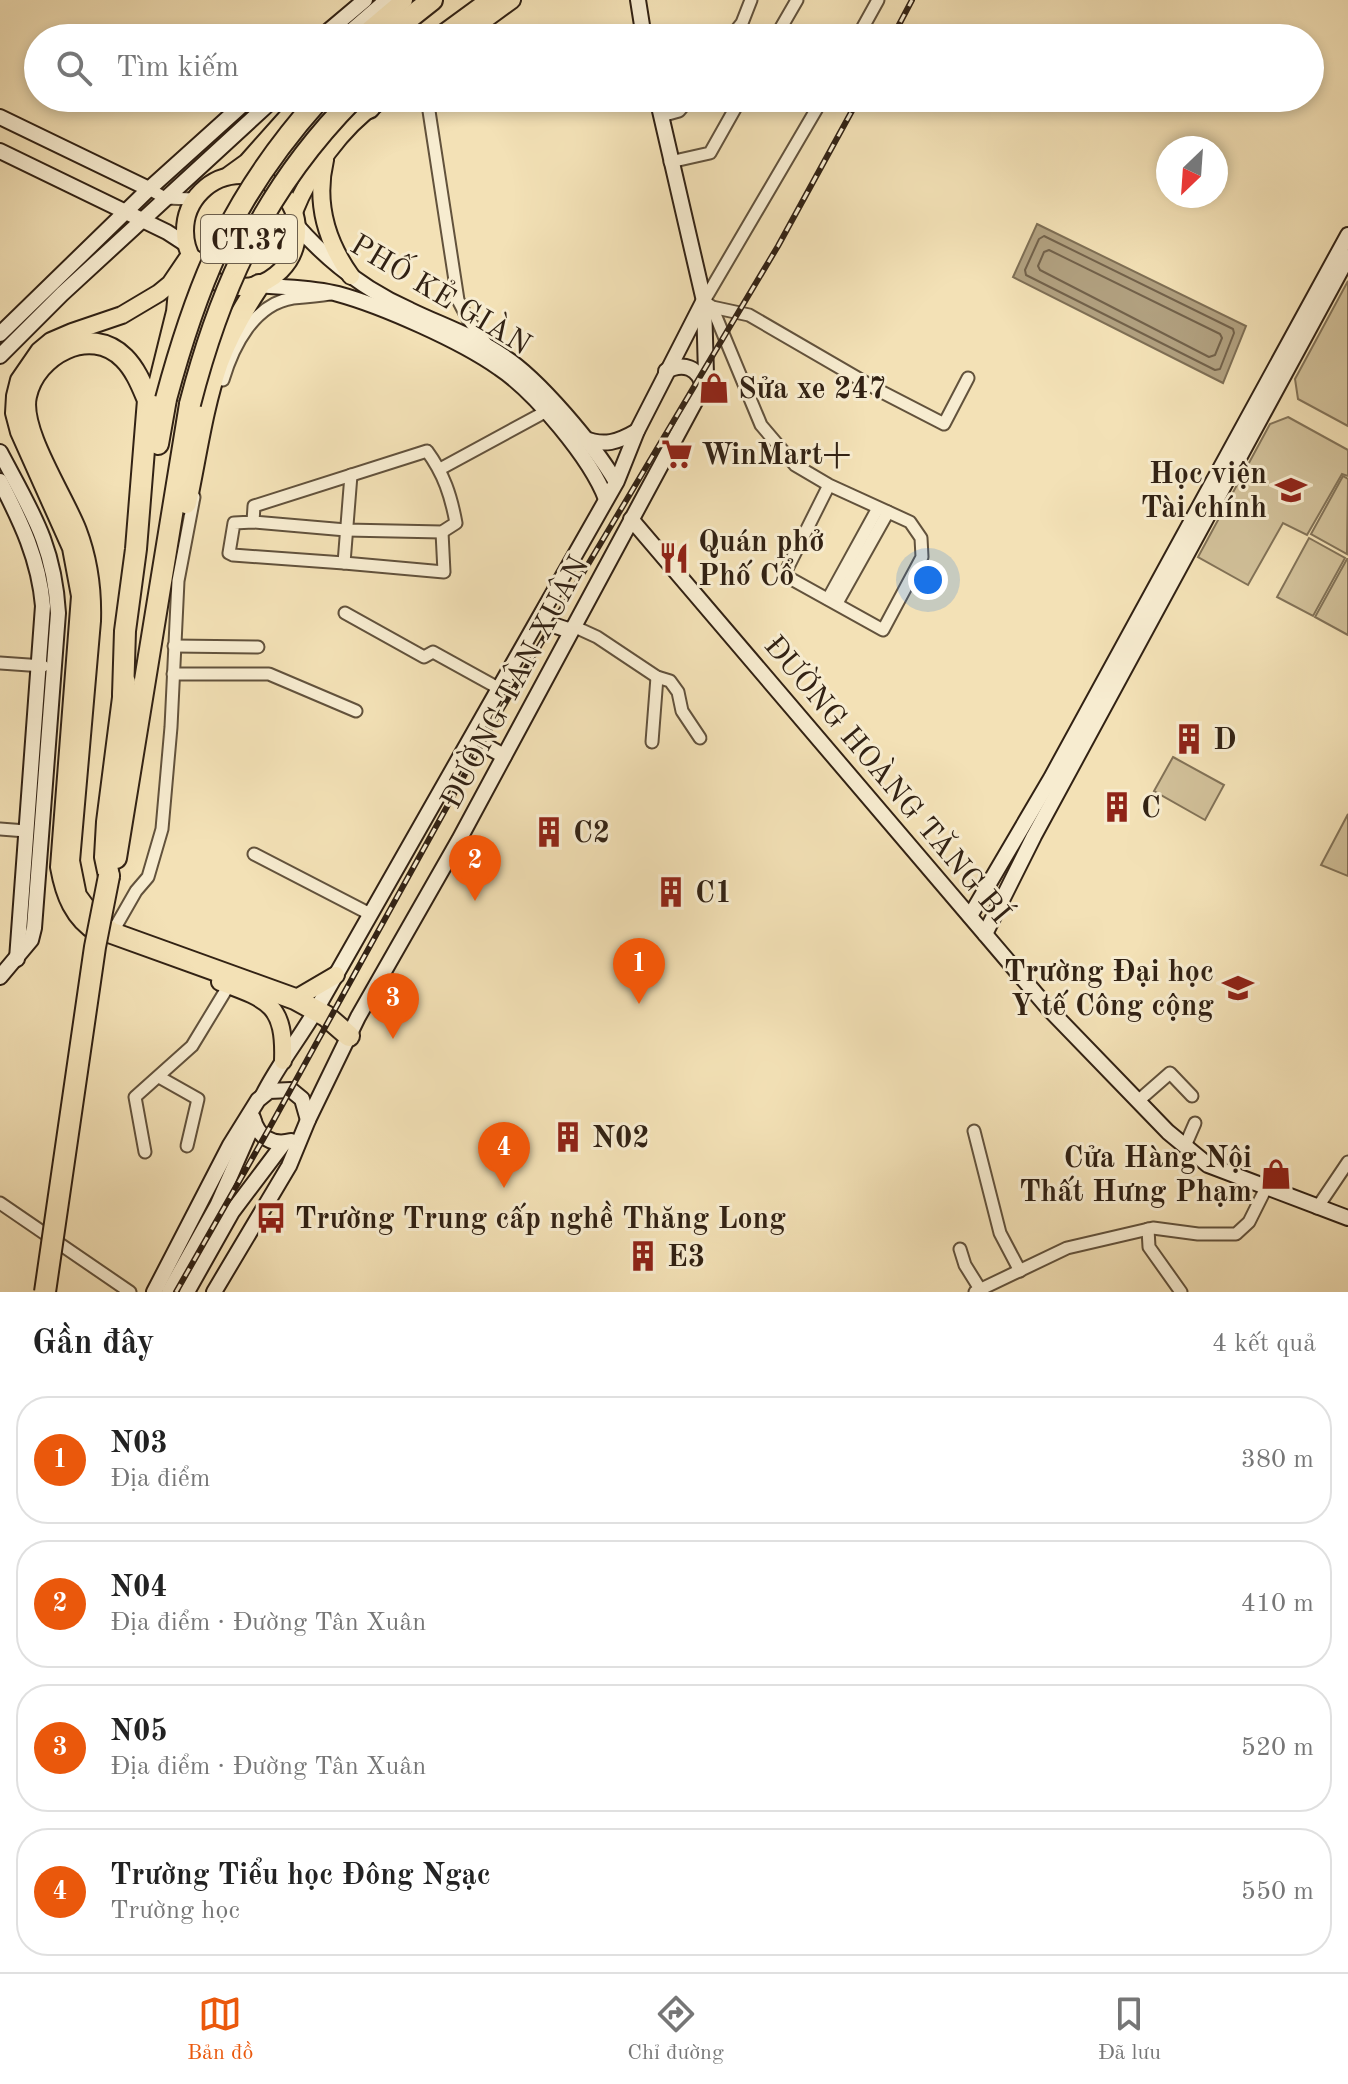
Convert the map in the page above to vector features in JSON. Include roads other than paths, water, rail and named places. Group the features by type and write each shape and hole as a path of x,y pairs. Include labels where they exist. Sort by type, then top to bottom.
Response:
{"highway":[{"path":"387,24 415,0"},
{"path":"400,24 429,0"},
{"path":"442,24 474,0"},
{"path":"459,24 492,0"},
{"name":"CT.37","path":"123,695 166,399 190,313 229,224 299,112"},
{"name":"CT.37","path":"154,635 190,404 217,311 267,207 310,146 356,112"},
{"path":"147,436 190,253"},
{"path":"45,1292 95,947 109,876 116,860 154,635 218,361 259,285"},
{"path":"109,876 105,857 107,822 123,695 125,631 147,436 148,400 124,358 112,350 85,343 65,347 49,358 31,380 25,397 27,425 78,535 90,591 90,621 70,840 71,881 83,908 112,933 295,999 334,1021 349,1036"}],"main road":[{"path":"376,24 404,0"},
{"path":"453,24 485,0"},
{"path":"479,24 512,0"},
{"path":"228,176 247,162 291,112"},
{"path":"296,220 272,183 243,174 228,176 212,182 193,199 185,221 190,253 211,278 226,285 259,285 275,276 288,263 296,246 296,220 305,184 362,112"},
{"path":"326,156 321,204 332,245 351,276"},
{"path":"190,253 170,284 159,293 122,315 51,341 39,351 19,380 14,413 26,449 71,548 80,596 59,867 65,893 79,918 105,938 229,985 269,1005 278,1015 284,1031 283,1061"},
{"path":"295,999 336,975"}],"street":[{"path":"337,24 365,0"},
{"path":"359,24 387,0"},
{"path":"638,0 642,24"},
{"path":"741,24 751,0"},
{"path":"865,24 878,0"},
{"path":"783,24 796,2"},
{"path":"0,334 149,189 234,112"},
{"path":"0,356 18,335 260,112"},
{"path":"429,112 458,300 488,347"},
{"name":"ĐƯỜNG TÂN XUÂN","path":"214,1292 289,1166 349,1036 703,387 708,304 670,162 660,112"},
{"path":"661,116 675,112"},
{"path":"670,162 710,153 733,112"},
{"path":"708,304 815,112"},
{"path":"0,117 165,198 193,199"},
{"path":"0,151 167,232 190,253"},
{"name":"PHỐ KẺ GIÀN","path":"296,220 322,252 351,276 461,340 511,377 545,412 589,466 606,499"},
{"path":"970,916 1043,791 1348,235"},
{"path":"985,934 1034,836 1348,257"},
{"path":"259,285 270,306"},
{"name":"PHỐ KẺ GIÀN","path":"259,285 334,293 488,347 527,375 583,438 616,482"},
{"path":"112,933 136,891 148,877 162,829 168,781 178,581 214,407 233,351 245,331 270,306 291,299 334,293"},
{"path":"708,304 749,315 880,391 944,424 968,378"},
{"path":"708,304 761,425 795,465 829,485 910,522 921,538 922,557 883,630 784,575 829,485"},
{"name":"ĐƯỜNG TÂN XUÂN","path":"154,1292 230,1145 296,1045 543,614 616,482 666,371 708,304"},
{"path":"666,371 679,365 690,368 700,376 703,387"},
{"path":"440,469 545,412"},
{"path":"583,438 609,444 637,431"},
{"path":"253,522 254,506 427,451 440,469 450,492 456,523 442,532 234,523 229,553 444,572 442,532"},
{"path":"0,452 42,531 53,566 58,613 47,667 26,831 17,959"},
{"path":"344,563 351,475"},
{"path":"0,481 26,530 41,583 47,667 34,928 31,940 0,977"},
{"path":"832,601 883,510"},
{"name":"ĐƯỜNG HOÀNG TĂNG BÍ","path":"631,519 1048,1008 1138,1101 1208,1165 1348,1218"},
{"path":"345,613 424,657 433,652 500,689"},
{"path":"543,614 556,626 597,637 657,677 670,681 678,692 682,711 700,738"},
{"path":"174,646 258,647"},
{"path":"0,663 47,667"},
{"path":"173,674 269,674 356,711"},
{"path":"652,742 657,677"},
{"path":"472,738 504,756"},
{"path":"0,829 26,831"},
{"path":"254,854 370,914"},
{"path":"145,1152 135,1097 195,1041 229,985"},
{"path":"1138,1101 1170,1073 1192,1096"},
{"path":"159,1077 198,1099 187,1146"},
{"path":"169,1292 217,1206 254,1122 259,1100 276,1089 297,1094 306,1105 306,1126 295,1139 284,1143 232,1212 187,1292"},
{"path":"254,1122 265,1138 284,1143"},
{"path":"1185,1146 1195,1123"},
{"path":"974,1131 1000,1233 1020,1271"},
{"path":"1317,1208 1348,1162"},
{"path":"960,1249 977,1290 1000,1287 1020,1271 1067,1248 1148,1229 1236,1234 1249,1222 1267,1186"},
{"path":"0,1203 130,1292"},
{"path":"1148,1229 1149,1247 1181,1292"},
{"path":"37,1292 45,1235"}],"water":[{"path":"1037,224 1246,326 1223,383 1013,277"}],"railway":[{"path":"899,24 912,0"},
{"path":"176,1292 491,727 778,246 851,112"}],"place":[{"name":"Sửa xe 247","path":"714,388"},
{"name":"WinMart+","path":"677,454"},
{"name":"Học viện Tài chính","path":"1291,490"},
{"name":"Quán phở Phố Cổ","path":"674,558"},
{"name":"D","path":"1189,739"},
{"name":"C","path":"1117,807"},
{"name":"C2","path":"549,832"},
{"name":"C1","path":"671,892"},
{"name":"N04","path":"475,901"},
{"name":"Trường Đại học Y tế Công cộng","path":"1238,988"},
{"name":"N03","path":"639,1004"},
{"name":"N05","path":"393,1039"},
{"name":"N02","path":"568,1137"},
{"name":"Cửa Hàng Nội Thất Hưng Phạm","path":"1276,1174"},
{"name":"Trường Tiểu học Đông Ngạc","path":"504,1188"},
{"name":"Trường Trung cấp nghề Thăng Long","path":"271,1218"},
{"name":"E3","path":"643,1256"}]}
